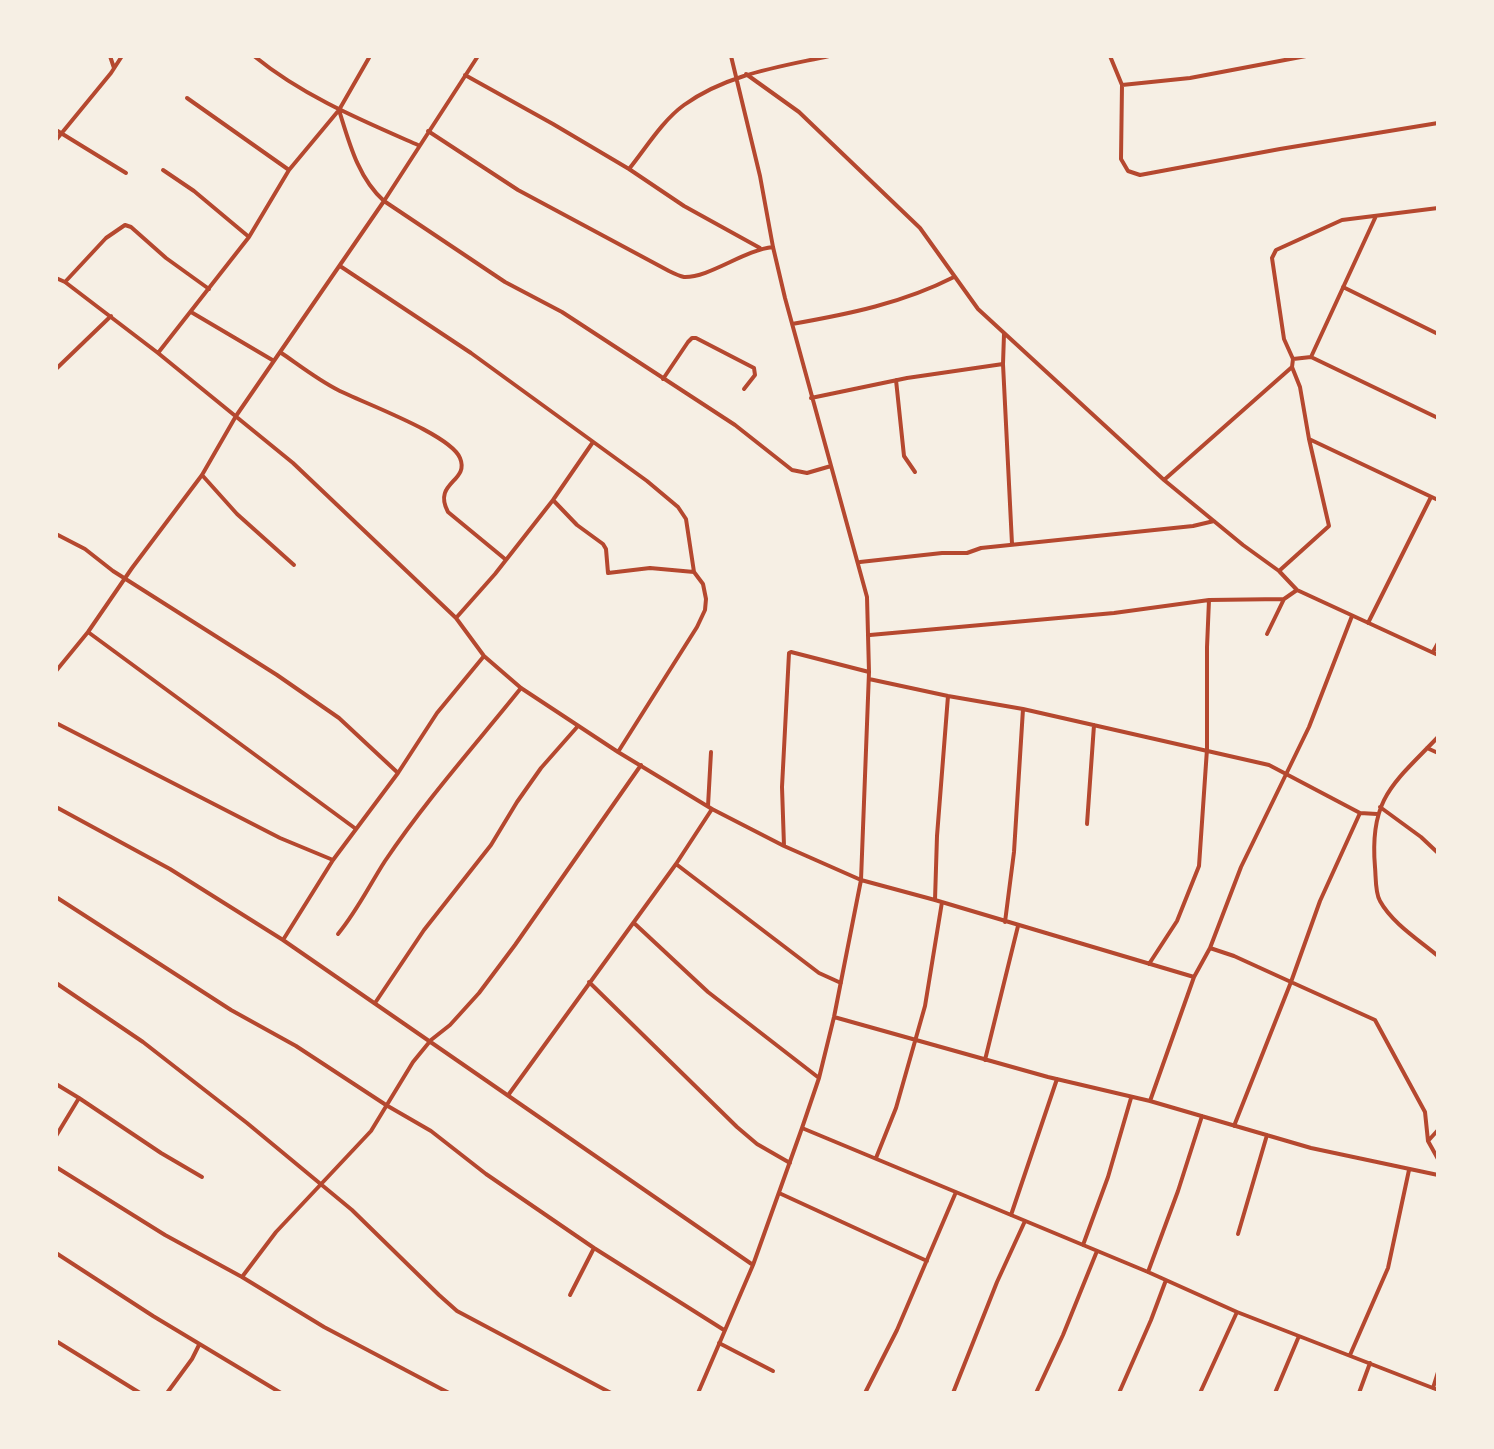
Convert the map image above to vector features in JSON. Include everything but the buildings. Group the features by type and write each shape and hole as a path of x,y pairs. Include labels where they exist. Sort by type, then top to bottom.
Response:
{"street":[{"path":"110,56 114,68"},
{"path":"56,140 122,56"},
{"path":"254,56 270,69 339,110 418,146"},
{"path":"158,353 249,237 289,170 339,110 370,56"},
{"path":"56,671 88,632 125,578 202,475 236,416 384,201 478,56"},
{"path":"698,1393 753,1265 790,1163 819,1078 834,1017 861,880 869,678 870,635 867,597 860,562 811,398 792,324 773,247 760,176 731,56"},
{"path":"629,169 665,122 683,105 746,74 830,56"},
{"path":"1110,56 1122,85 1121,160 1128,171 1140,175 1280,148 1438,123"},
{"path":"1122,85 1190,78 1306,56"},
{"path":"746,74 799,112 920,228 978,309 1164,480 1279,571 1297,590 1438,655"},
{"path":"465,75 629,169 669,197 760,248"},
{"path":"187,98 289,170"},
{"path":"339,110 363,175 372,190 384,201 505,282 562,312 735,424 792,470 807,473 831,466"},
{"path":"56,130 126,173"},
{"path":"428,131 518,190 683,277 698,274 760,248 773,247"},
{"path":"164,170 194,191 249,237"},
{"path":"1279,571 1329,526 1309,439 1300,387 1292,367 1293,359 1284,340 1272,258 1276,250 1342,220 1438,208"},
{"path":"1311,357 1376,216"},
{"path":"65,282 106,238 125,225 131,227 166,258 209,289"},
{"path":"340,266 471,353 593,442 678,507 686,519 694,572 703,584 706,599 705,610 697,627 618,752"},
{"path":"792,324 852,313 900,300 954,276"},
{"path":"56,278 65,282 111,316 293,463 456,618 484,656 521,688 618,752 710,808 784,846 861,880 942,902 1194,978"},
{"path":"1343,287 1438,334"},
{"path":"191,312 274,361"},
{"path":"56,369 111,316"},
{"path":"1004,334 1003,364 1012,544"},
{"path":"663,379 688,342 692,338 696,338 754,368 756,375 744,388"},
{"path":"280,352 337,389 415,424 455,451 461,460 461,472 444,493 443,502 448,512 505,559"},
{"path":"1293,359 1311,357 1438,418"},
{"path":"811,398 896,380 1003,364"},
{"path":"1164,480 1292,367"},
{"path":"896,380 904,456 915,472"},
{"path":"1309,439 1438,500"},
{"path":"456,618 495,574 552,500 593,442"},
{"path":"202,475 237,514 294,565"},
{"path":"1368,624 1431,497"},
{"path":"552,500 577,525 603,544 606,549 608,573 650,568 694,572"},
{"path":"860,562 942,553 966,553 981,548 1012,544 1193,526 1214,521"},
{"path":"56,534 85,550 125,578 277,674 339,718 398,773"},
{"path":"1267,634 1284,599 1297,590"},
{"path":"870,635 1114,613 1209,600 1284,599"},
{"path":"1149,964 1177,921 1199,866 1207,749 1209,600"},
{"path":"1150,1102 1194,978 1210,948 1241,867 1266,812 1288,775 1310,727 1352,616"},
{"path":"88,632 356,829"},
{"path":"1433,652 1438,643"},
{"path":"784,846 782,787 788,656 791,652 869,672"},
{"path":"283,940 333,860 398,773 436,713 484,656"},
{"path":"869,678 1207,749 1269,765 1360,813 1377,814"},
{"path":"338,934 353,916 385,861 521,688"},
{"path":"935,900 937,836 948,696"},
{"path":"1005,922 1014,852 1023,709"},
{"path":"56,723 280,838 333,860"},
{"path":"1087,824 1094,725"},
{"path":"375,1003 424,930 491,845 541,768 578,726"},
{"path":"1438,737 1392,786 1380,807 1377,814 1375,863 1378,900 1393,917 1438,956"},
{"path":"1427,748 1438,753"},
{"path":"509,1094 676,864 710,808 711,752"},
{"path":"242,1277 276,1232 322,1186 371,1131 413,1062 431,1040 450,1025 484,986 641,765"},
{"path":"56,807 170,869 283,940 431,1040 509,1094 550,1126 642,1187 753,1265"},
{"path":"1380,807 1421,837 1438,853"},
{"path":"1234,1126 1291,982 1320,901 1360,813"},
{"path":"676,864 818,973 841,983"},
{"path":"56,897 231,1010 296,1046 386,1105 431,1131 486,1174 594,1248 724,1330"},
{"path":"876,1158 896,1108 925,1006 942,902"},
{"path":"634,923 708,992 819,1078"},
{"path":"985,1060 1018,926"},
{"path":"1210,948 1234,956 1375,1020 1425,1112 1428,1141 1438,1159"},
{"path":"56,982 143,1042 247,1123 352,1210 457,1311 611,1393"},
{"path":"589,982 736,1127 757,1144 790,1163"},
{"path":"834,1017 985,1060 1202,1116 1312,1148 1438,1175"},
{"path":"1011,1215 1057,1079"},
{"path":"56,1084 161,1153 202,1177"},
{"path":"56,1136 79,1098"},
{"path":"1083,1245 1108,1177 1131,1098"},
{"path":"1148,1272 1178,1191 1202,1116"},
{"path":"802,1128 1148,1272 1237,1312 1438,1390"},
{"path":"1428,1141 1438,1130"},
{"path":"1238,1234 1267,1135"},
{"path":"56,1167 166,1235 242,1277 324,1328 449,1393"},
{"path":"1350,1355 1388,1268 1409,1170"},
{"path":"865,1393 897,1330 956,1192"},
{"path":"779,1193 927,1261"},
{"path":"953,1393 997,1282 1025,1221"},
{"path":"570,1295 594,1248"},
{"path":"1036,1393 1063,1335 1096,1251"},
{"path":"56,1253 199,1345 281,1393"},
{"path":"1119,1393 1151,1320 1166,1280"},
{"path":"1200,1393 1237,1312"},
{"path":"1275,1393 1299,1336"},
{"path":"56,1341 140,1393"},
{"path":"718,1343 773,1371"},
{"path":"168,1393 192,1359 199,1345"},
{"path":"1359,1393 1370,1363"},
{"path":"1433,1388 1438,1372"}]}
